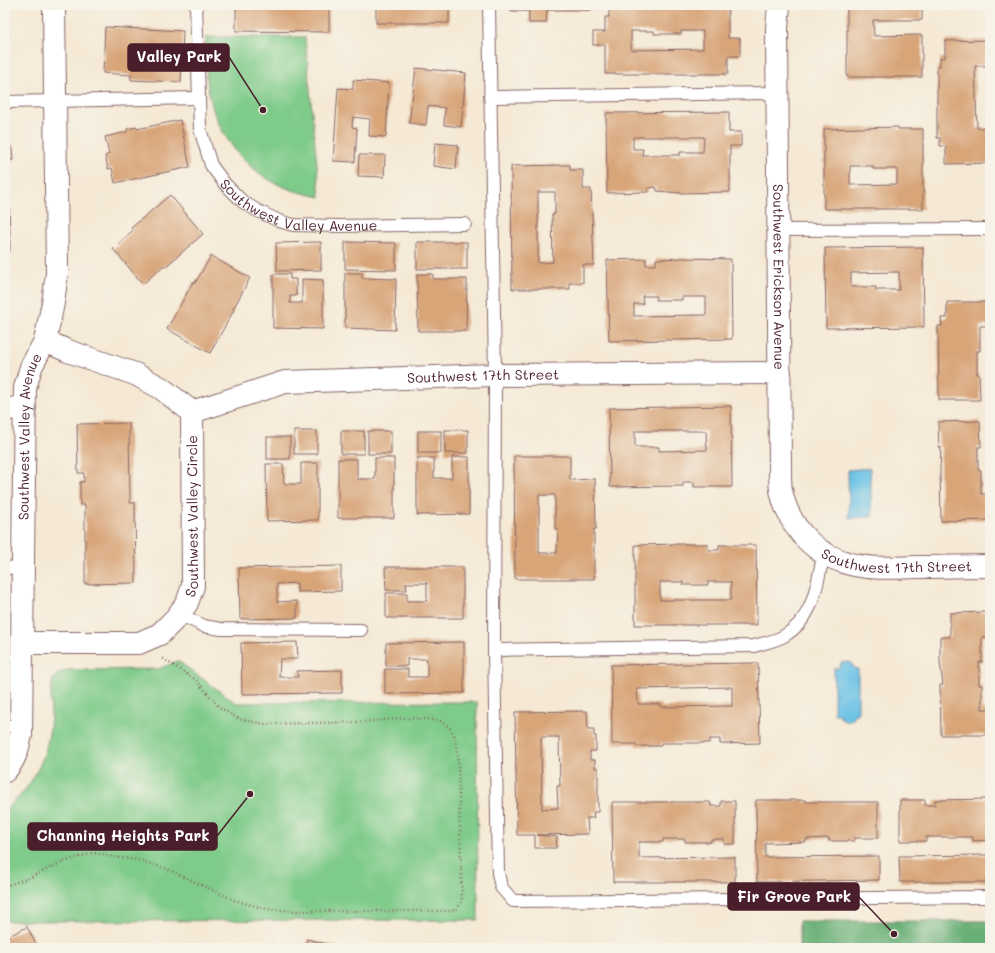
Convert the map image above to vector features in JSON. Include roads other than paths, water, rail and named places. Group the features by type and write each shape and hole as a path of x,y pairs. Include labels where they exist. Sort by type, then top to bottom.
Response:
{"street":[{"name":"Southwest Valley Avenue","path":"5,771 9,767 16,753 21,735 13,726 23,643 14,568 15,409 25,388 31,367 45,340 53,303 57,273 54,5"},
{"name":"Southwest Erickson Avenue","path":"779,5 776,28 780,488 792,522 816,547"},
{"path":"45,340 68,351 135,374 161,388 192,412"},
{"name":"Southwest 17th Street","path":"192,412 285,382 495,375 780,373"},
{"name":"Southwest Valley Circle","path":"23,643 138,643 160,634 179,614 187,603 193,586 192,412"},
{"name":"Southwest 17th Street","path":"816,547 841,561 860,566 894,568 990,566"}],"lane":[{"name":"Southwest Valley Avenue","path":"196,5 200,129 212,165 225,184 243,202 278,221 293,225 339,226 465,224"},
{"path":"489,5 495,375 494,650 498,873 501,887 513,901 990,897"},
{"path":"490,96 777,92"},
{"path":"5,102 198,98"},
{"path":"778,230 990,229"},
{"path":"494,650 754,646 783,636 801,623 812,603 816,547"},
{"path":"179,614 204,626 221,629 360,630"}],"water":[{"path":"870,468 872,517 849,518 848,470"},
{"path":"841,663 852,663 854,668 858,669 858,714 854,714 852,719 847,721 841,718 839,714 834,714 834,668 839,668"}],"place":[{"name":"Valley Park","path":"263,110"},
{"name":"Channing Heights Park","path":"250,794"},
{"name":"Fir Grove Park","path":"894,934"}]}
